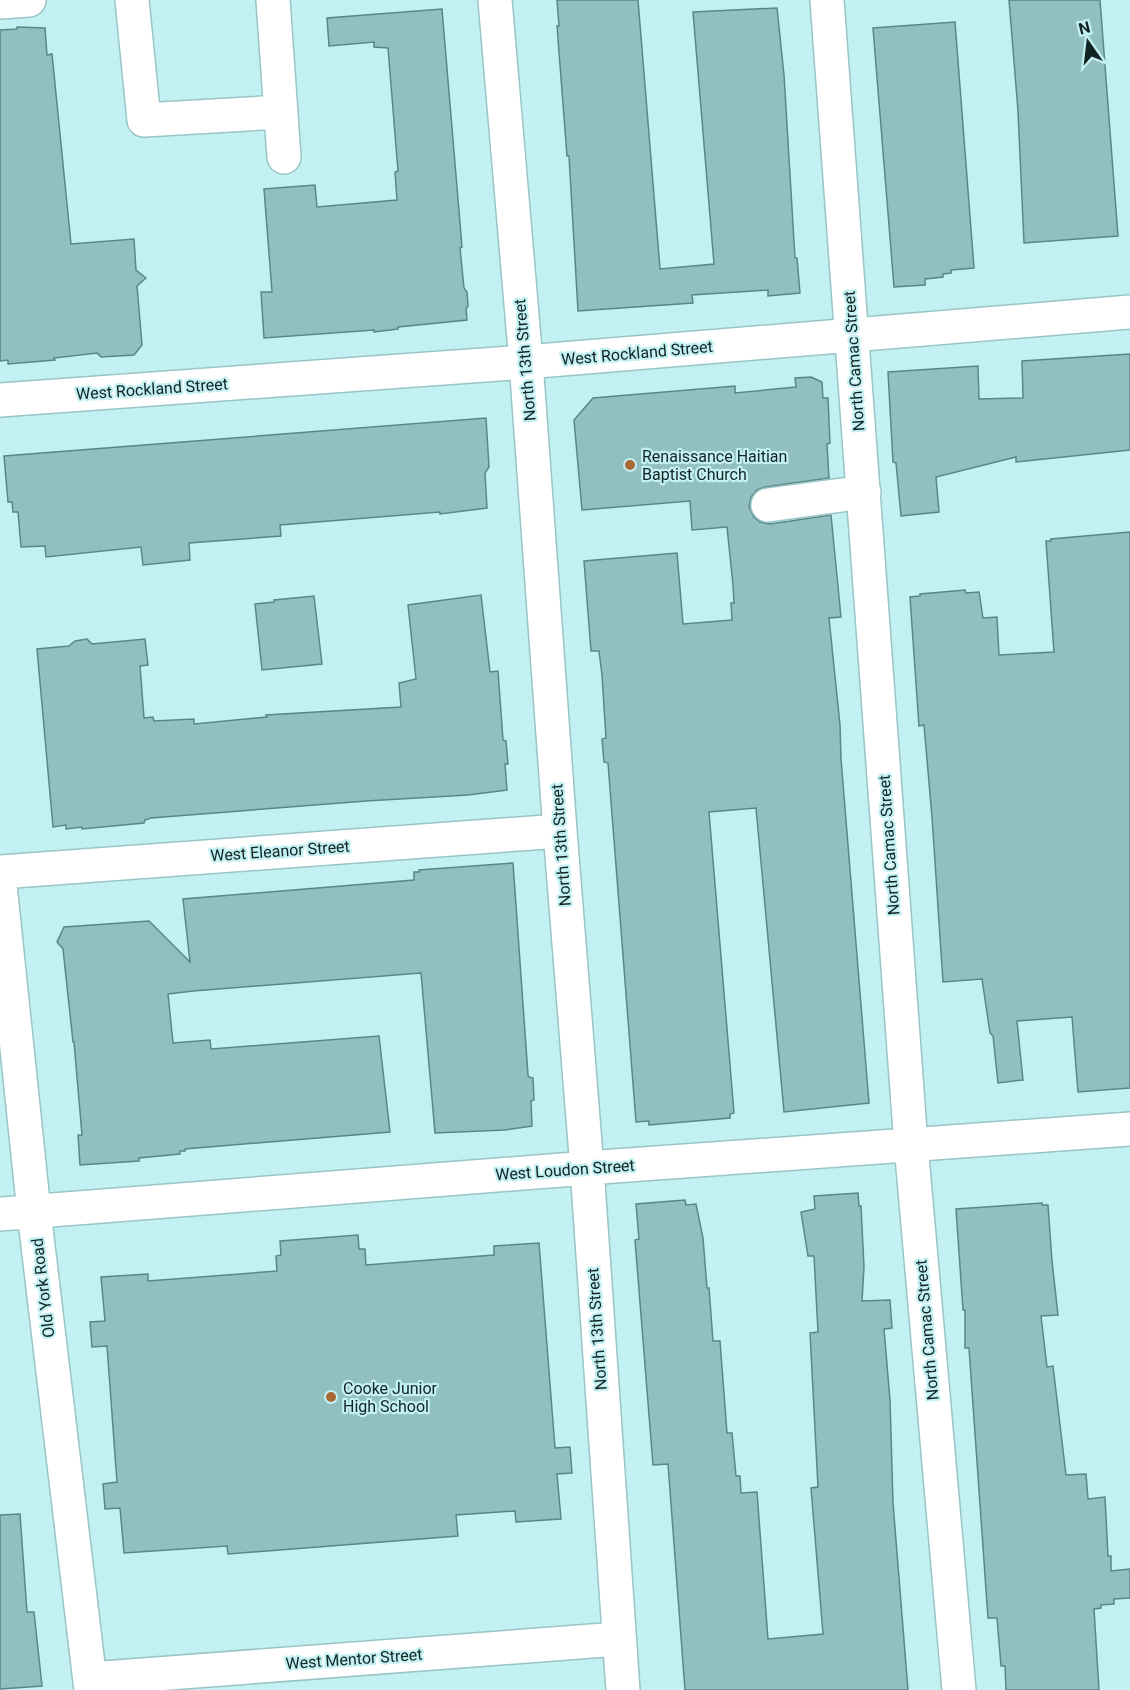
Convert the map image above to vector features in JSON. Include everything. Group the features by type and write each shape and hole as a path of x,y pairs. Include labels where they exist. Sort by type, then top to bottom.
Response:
{"street":[{"path":"0,2 29,0"},
{"path":"132,0 144,120 281,112"},
{"path":"273,0 284,158"},
{"name":"North 13th Street","path":"495,0 526,362 623,1690"},
{"name":"North Camac Street","path":"827,0 911,1145 959,1690"},
{"name":"West Rockland Street","path":"0,400 526,362 1130,312"},
{"path":"768,505 864,492"},
{"name":"West Eleanor Street","path":"0,872 560,831"},
{"name":"Old York Road","path":"0,885 34,1212 91,1684"},
{"name":"West Loudon Street","path":"0,1214 586,1168 1130,1130"},
{"name":"West Mentor Street","path":"91,1684 618,1639"}],"building":[{"path":"557,0 638,0 660,269 714,264 693,12 777,8 784,75 795,258 797,258 800,293 768,296 768,290 692,295 693,303 578,311"},
{"path":"1009,0 1100,0 1118,236 1024,243 1018,111"},
{"path":"442,9 462,247 460,248 464,288 467,292 467,320 398,327 398,329 374,332 374,330 264,338 261,292 272,292 264,189 315,185 317,207 397,200 395,172 398,171 388,48 374,47 374,42 329,46 327,18"},
{"path":"955,22 974,268 951,270 951,273 943,274 943,277 925,279 925,285 894,287 873,28"},
{"path":"17,27 45,28 47,55 52,54 71,244 134,239 136,270 146,278 137,286 142,345 134,355 101,357 97,353 8,364 8,360 0,361 0,30 17,29"},
{"path":"1130,354 1130,450 1016,462 1016,457 936,477 939,512 901,516 896,463 893,462 888,372 978,366 979,399 1023,398 1022,361"},
{"path":"811,377 822,382 823,398 828,398 829,478 765,487 757,490 751,497 749,507 754,517 760,522 770,524 831,515 841,617 829,618 840,725 869,1103 784,1112 756,808 709,812 734,1113 730,1114 730,1118 649,1125 649,1121 636,1122 608,763 604,762 602,739 606,738 602,675 599,651 591,651 584,561 677,553 683,624 732,620 731,603 734,603 727,527 692,530 690,501 582,510 574,420 593,398 735,386 735,393 796,387 795,378"},
{"path":"486,418 489,467 485,473 487,508 440,514 440,512 280,525 281,536 189,543 190,560 143,565 141,547 46,557 45,546 21,547 18,512 13,512 12,502 8,502 4,456"},
{"path":"1130,532 1130,1088 1078,1092 1072,1017 1017,1021 1023,1080 998,1083 993,1036 990,1033 982,979 943,982 932,817 924,725 919,726 910,597 965,590 966,593 979,592 983,618 997,617 999,655 1054,652 1046,541"},
{"path":"481,595 490,672 498,671 503,740 506,741 508,764 505,764 507,790 468,795 151,818 145,820 144,823 82,829 82,827 66,829 66,825 53,827 37,649 69,646 75,641 87,639 92,644 145,639 148,665 140,666 144,718 153,717 154,721 194,719 194,724 267,717 266,715 401,707 399,683 416,679 408,605"},
{"path":"314,596 322,664 262,670 255,604"},
{"path":"513,863 528,1075 533,1078 532,1126 505,1130 435,1133 421,973 193,991 168,994 173,1043 210,1040 211,1049 379,1036 390,1132 185,1149 185,1151 180,1151 180,1154 139,1158 139,1161 80,1165 78,1135 82,1135 74,1042 63,949 57,942 64,927 149,921 190,962 183,899 414,880 414,872 419,872 419,870"},
{"path":"858,1193 859,1206 861,1206 864,1267 862,1301 890,1300 892,1328 884,1329 890,1400 893,1503 908,1690 685,1690 668,1464 653,1465 635,1240 639,1239 636,1204 685,1200 686,1205 696,1204 703,1238 713,1341 720,1341 727,1433 732,1433 736,1476 740,1476 741,1493 757,1492 768,1639 823,1634 811,1488 818,1487 810,1333 818,1332 814,1256 808,1256 801,1212 815,1209 814,1196"},
{"path":"1042,1203 1042,1205 1048,1205 1058,1315 1041,1316 1047,1367 1053,1366 1066,1475 1086,1474 1088,1499 1105,1497 1111,1571 1130,1569 1130,1598 1114,1599 1114,1604 1101,1605 1101,1608 1094,1609 1099,1690 1006,1690 1005,1666 1001,1666 997,1618 988,1618 969,1348 965,1348 965,1310 963,1310 956,1209"},
{"name":"Cooke Junior High School","path":"358,1235 359,1249 365,1249 366,1265 494,1255 494,1246 539,1243 555,1448 570,1447 572,1473 557,1474 561,1519 516,1522 515,1511 456,1515 458,1536 228,1554 227,1546 124,1553 120,1508 105,1509 103,1484 117,1482 107,1346 92,1347 90,1322 105,1321 101,1277 148,1274 148,1281 277,1271 276,1256 281,1255 280,1241"},
{"path":"20,1514 27,1612 34,1612 42,1686 0,1689 0,1515"}],"place":[{"name":"Renaissance Haitian Baptist Church","path":"630,465"},
{"name":"Cooke Junior High School","path":"331,1397"}]}
